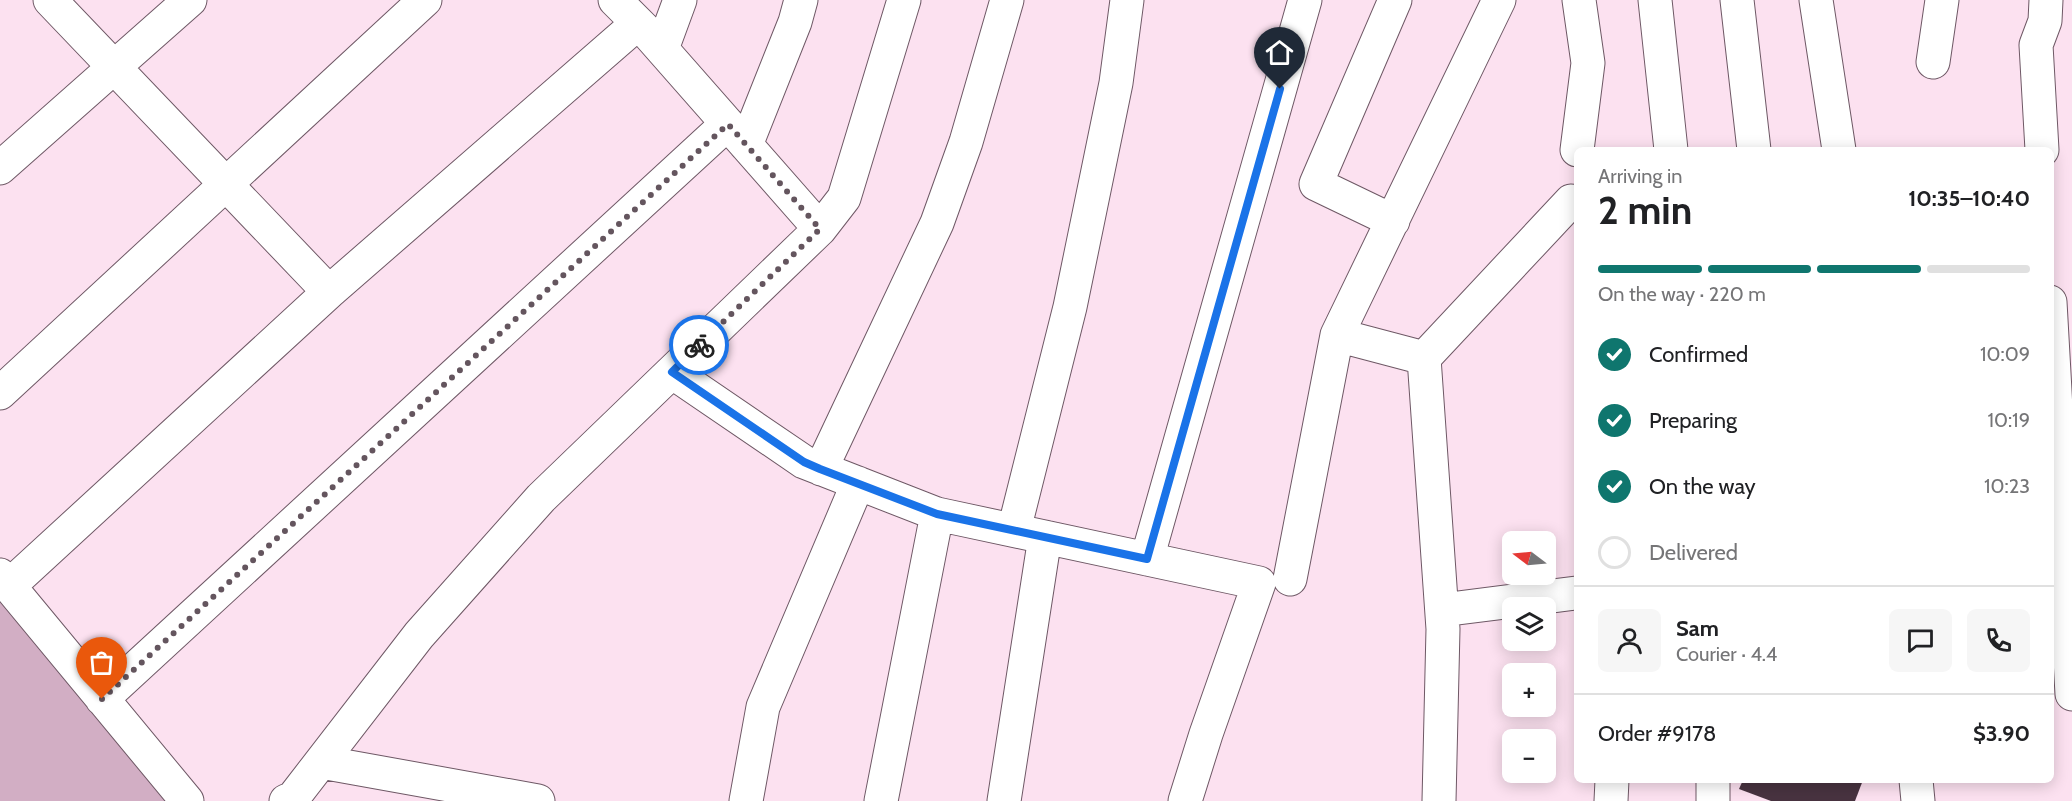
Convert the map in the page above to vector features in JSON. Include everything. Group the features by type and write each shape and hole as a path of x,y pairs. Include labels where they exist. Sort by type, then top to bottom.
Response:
{"street":[{"path":"50,0 329,292"},
{"path":"0,168 190,0"},
{"path":"0,393 425,0"},
{"path":"615,0 662,49 820,229"},
{"path":"662,49 680,0"},
{"path":"102,699 737,134 795,22 801,0"},
{"path":"286,801 293,798 419,635 541,498 820,229 844,198 904,0"},
{"path":"820,469 937,223 966,142 1007,0"},
{"path":"1004,801 1030,534 1070,307 1116,84 1127,0"},
{"path":"1147,559 1305,0"},
{"path":"1393,221 1316,184 1395,0"},
{"path":"1290,579 1337,335 1499,0"},
{"path":"1577,147 1588,63 1579,0"},
{"path":"1655,0 1671,147"},
{"path":"1737,0 1754,147"},
{"path":"1816,0 1839,147"},
{"path":"1933,62 1942,0"},
{"path":"2042,147 2036,45 2045,21 2046,0"},
{"path":"187,801 5,580 329,292 638,23"},
{"path":"1424,358 1574,214"},
{"path":"1337,335 1424,358"},
{"path":"1424,358 1443,629 1439,801"},
{"path":"672,372 804,462 937,514 1259,583 1185,801"},
{"path":"2054,443 2056,513 2072,694"},
{"path":"746,801 763,707 858,483"},
{"path":"881,801 937,514"},
{"path":"1442,610 1574,593"},
{"path":"321,762 538,801"},
{"path":"1611,801 1612,783"},
{"path":"1713,783 1713,801"},
{"path":"1916,783 1918,801"}],"shaded area":[{"path":"0,577 182,801 0,801"}],"building":[{"path":"1742,783 1862,783 1855,801 1771,801 1739,789"}],"way so far":[{"path":"102,699 728,124 820,229 699,345"}],"route":[{"path":"699,345 672,372 804,462 937,514 1147,559 1280,89"}]}
